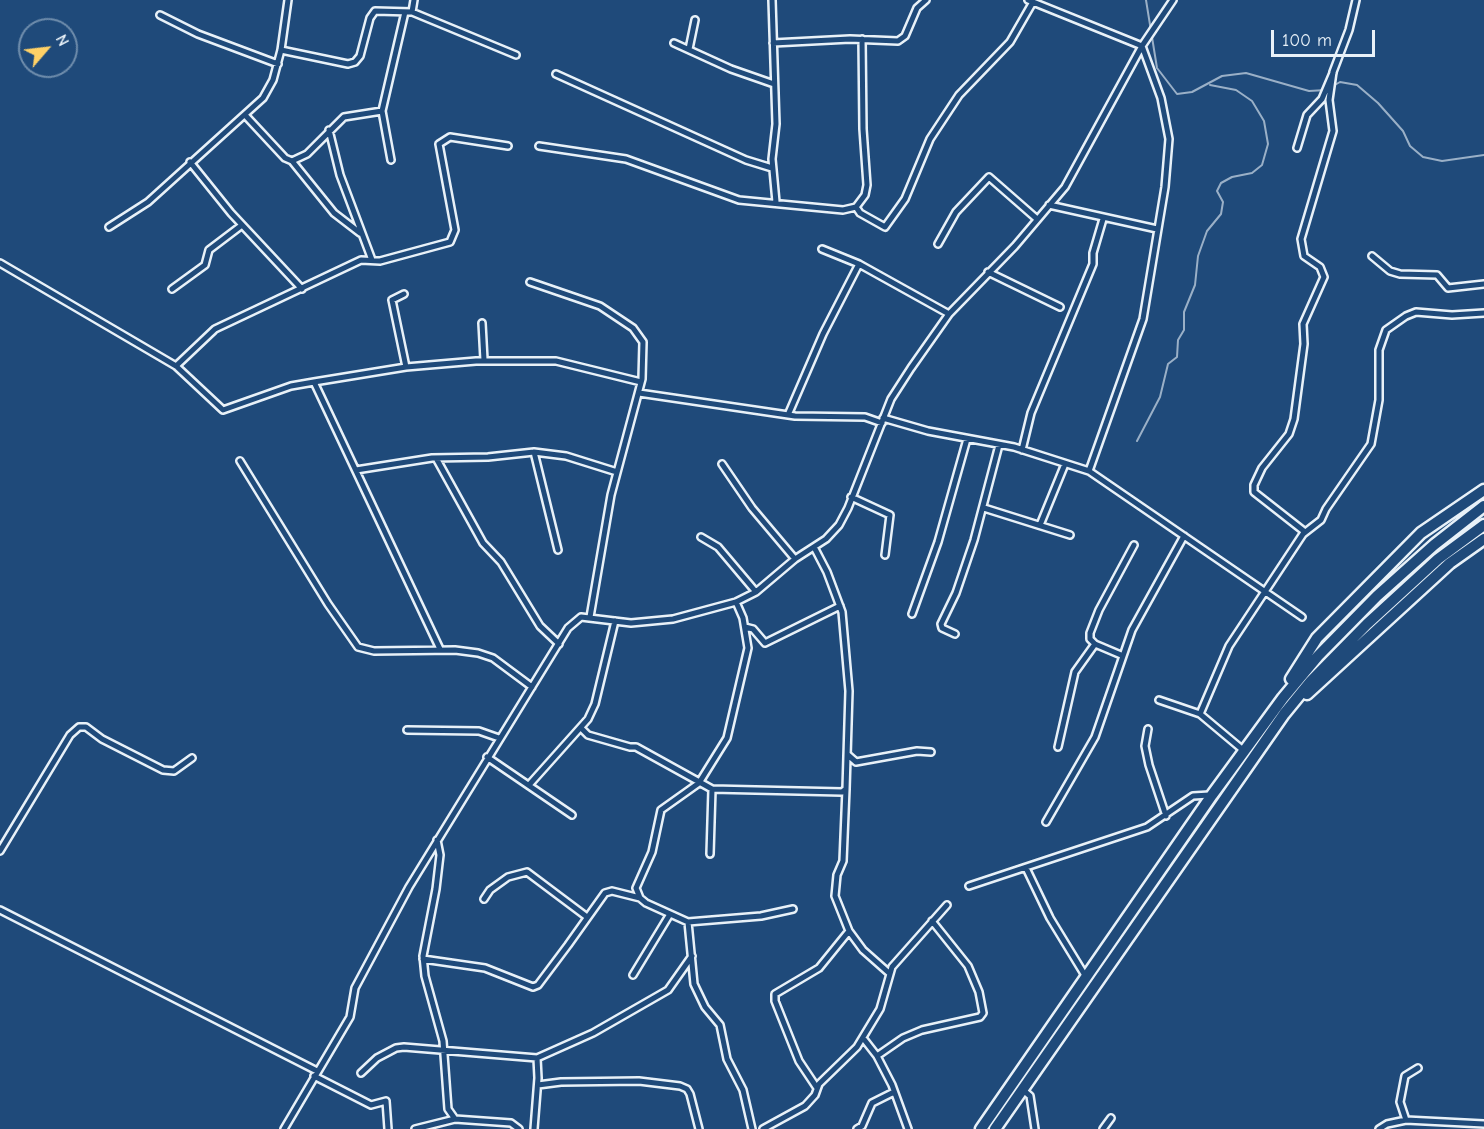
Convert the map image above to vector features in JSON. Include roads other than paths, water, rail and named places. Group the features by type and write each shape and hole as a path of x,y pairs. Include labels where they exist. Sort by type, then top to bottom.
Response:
{"highway":[{"path":"1269,716 1317,638 1421,533 1484,490"},
{"path":"981,1129 1269,716 1318,656 1356,616 1434,544 1484,506"},
{"path":"995,1129 1284,714 1311,681 1366,624 1438,559 1484,525"},
{"path":"1284,714 1357,651 1450,563 1484,539"}],"street":[{"path":"109,227 148,202 263,98 273,80 278,64 288,0"},
{"path":"412,12 414,0"},
{"path":"772,0 776,124 772,168 777,194 776,202"},
{"path":"773,43 862,39 898,41 905,36 917,8 926,0"},
{"path":"284,1129 350,1017 355,988 364,968 437,840 499,738 575,622 581,617 590,616 631,622 673,619 736,602 756,592 840,525 882,420 911,368 949,314 987,272 1015,246 1077,169 1150,31 1173,0"},
{"path":"1297,148 1307,115 1322,99 1329,83 1349,30 1356,0"},
{"path":"856,207 860,213 885,227 905,199 930,139 959,95 1010,42 1031,1 1142,46 1158,86 1169,139 1165,187 1143,319 1089,471"},
{"path":"281,50 348,64 355,62 360,56 370,18 375,11 412,12 516,55"},
{"path":"391,160 382,111 405,12"},
{"path":"160,15 198,34 278,64"},
{"path":"689,49 695,20"},
{"path":"860,213 867,184 862,39"},
{"path":"674,43 731,69 774,84"},
{"path":"556,74 599,96 747,160 772,168"},
{"path":"1305,532 1254,492 1254,485 1262,468 1289,434 1294,419 1304,344 1303,324 1324,277 1324,271 1304,256 1300,246 1333,131 1329,83"},
{"path":"291,161 307,154 344,117 382,111"},
{"path":"245,115 285,158 291,161 334,213 361,234"},
{"path":"329,130 340,175 372,260"},
{"path":"176,366 215,329 361,260 395,258 450,242 454,238 455,230 439,144 450,136 508,146"},
{"path":"539,146 626,159 739,200 843,210 856,207 862,201"},
{"path":"190,162 242,225 302,289"},
{"path":"938,244 956,212 989,177 997,181 1037,219"},
{"path":"1049,205 1103,219 1157,229"},
{"path":"1022,450 1031,413 1093,264 1093,253 1103,219"},
{"path":"171,289 205,265 210,250 242,225"},
{"path":"822,249 859,264 949,314"},
{"path":"1372,256 1390,271 1400,274 1437,275 1448,288 1484,284"},
{"path":"0,263 176,366 223,410 291,386 406,367 484,360 556,361 641,382"},
{"path":"788,415 823,334 859,264"},
{"path":"987,272 1060,307"},
{"path":"530,282 600,306 633,328 643,342 639,393 617,472 590,616"},
{"path":"404,294 392,300 406,367"},
{"path":"1200,714 1229,646 1305,532 1321,520 1326,509 1371,444 1378,400 1379,350 1386,330 1416,312 1452,315 1484,313"},
{"path":"482,323 484,360"},
{"path":"314,382 440,650"},
{"path":"639,393 788,415 865,417 1022,450 1089,471 1302,617"},
{"path":"912,614 938,542 967,440"},
{"path":"955,634 942,628 941,624 963,573 984,508 999,445"},
{"path":"356,470 436,458 534,452 566,456 617,472"},
{"path":"534,452 558,550"},
{"path":"436,458 478,535 501,562 540,626 559,644"},
{"path":"240,461 328,604 358,647 374,651 440,650 478,653 493,658 532,687"},
{"path":"722,464 752,508 795,559"},
{"path":"1040,525 1065,464"},
{"path":"851,497 890,515 885,555"},
{"path":"984,508 1070,535"},
{"path":"1046,822 1095,737 1122,655 1141,611 1184,536"},
{"path":"702,537 718,547 756,592"},
{"path":"1122,655 1095,644 1090,639 1093,625 1134,545"},
{"path":"814,547 840,606 847,652 848,755 843,861 837,875 835,896 849,931 863,950 889,973"},
{"path":"640,898 636,888 652,852 661,810 699,783 727,738 748,648 745,627 736,602"},
{"path":"745,627 753,630 765,643 840,606"},
{"path":"529,785 582,729 595,704 615,621"},
{"path":"1058,747 1076,672 1095,644"},
{"path":"1159,700 1200,714 1244,750"},
{"path":"0,851 70,735 79,727 86,727 102,739 163,770 174,771 192,758"},
{"path":"582,729 588,735 636,747 712,789 842,792 846,789"},
{"path":"1148,729 1145,746 1166,816"},
{"path":"407,730 479,731 499,738"},
{"path":"848,755 856,762 917,751 931,752"},
{"path":"487,757 572,815"},
{"path":"710,854 712,789"},
{"path":"969,886 1147,827 1193,796 1212,795"},
{"path":"437,840 440,855 423,959 425,976 444,1050 448,1108 455,1119"},
{"path":"1026,868 1050,918 1086,977"},
{"path":"484,899 490,890 508,877 527,872 587,917"},
{"path":"423,959 485,968 533,987 538,985 605,893 612,891 640,898 688,922 761,916 793,909"},
{"path":"763,1129 805,1106 863,1038 880,1009 889,973 947,905"},
{"path":"0,909 316,1073 370,1105 386,1101 388,1129"},
{"path":"633,975 670,914"},
{"path":"877,1056 903,1038 922,1030 980,1017 983,1013 979,992 968,966 932,921"},
{"path":"688,922 694,984 705,1006 720,1025 727,1059 743,1090 752,1129"},
{"path":"818,1088 799,1061 775,994 819,968 849,931"},
{"path":"361,1073 377,1058 396,1048 537,1058 593,1033 668,990 692,956"},
{"path":"863,1038 877,1056 908,1129"},
{"path":"534,1129 538,1085 537,1058"},
{"path":"1406,1120 1400,1102 1405,1076 1418,1068"},
{"path":"538,1085 561,1082 639,1081 680,1086 687,1089 690,1094 699,1129"},
{"path":"1022,1089 1030,1096 1035,1129"},
{"path":"857,1129 862,1125 872,1103 894,1092"},
{"path":"1103,1129 1111,1118"},
{"path":"415,1129 455,1119 511,1123 519,1129"},
{"path":"1379,1129 1387,1124 1406,1120 1484,1124"}],"waterway":[{"path":"1146,0 1157,68 1177,94 1192,92 1222,76 1246,73 1309,91 1326,90"},
{"path":"1333,86 1340,82 1357,85 1378,103 1403,131 1410,146 1423,157 1442,161 1484,155"},
{"path":"1137,441 1160,397 1168,364 1177,357 1178,340 1184,330 1184,312 1195,285 1198,256 1207,231 1221,214 1223,202 1217,191 1221,183 1232,177 1252,173 1262,165 1268,144 1264,121 1252,101 1236,90 1210,85"}]}
